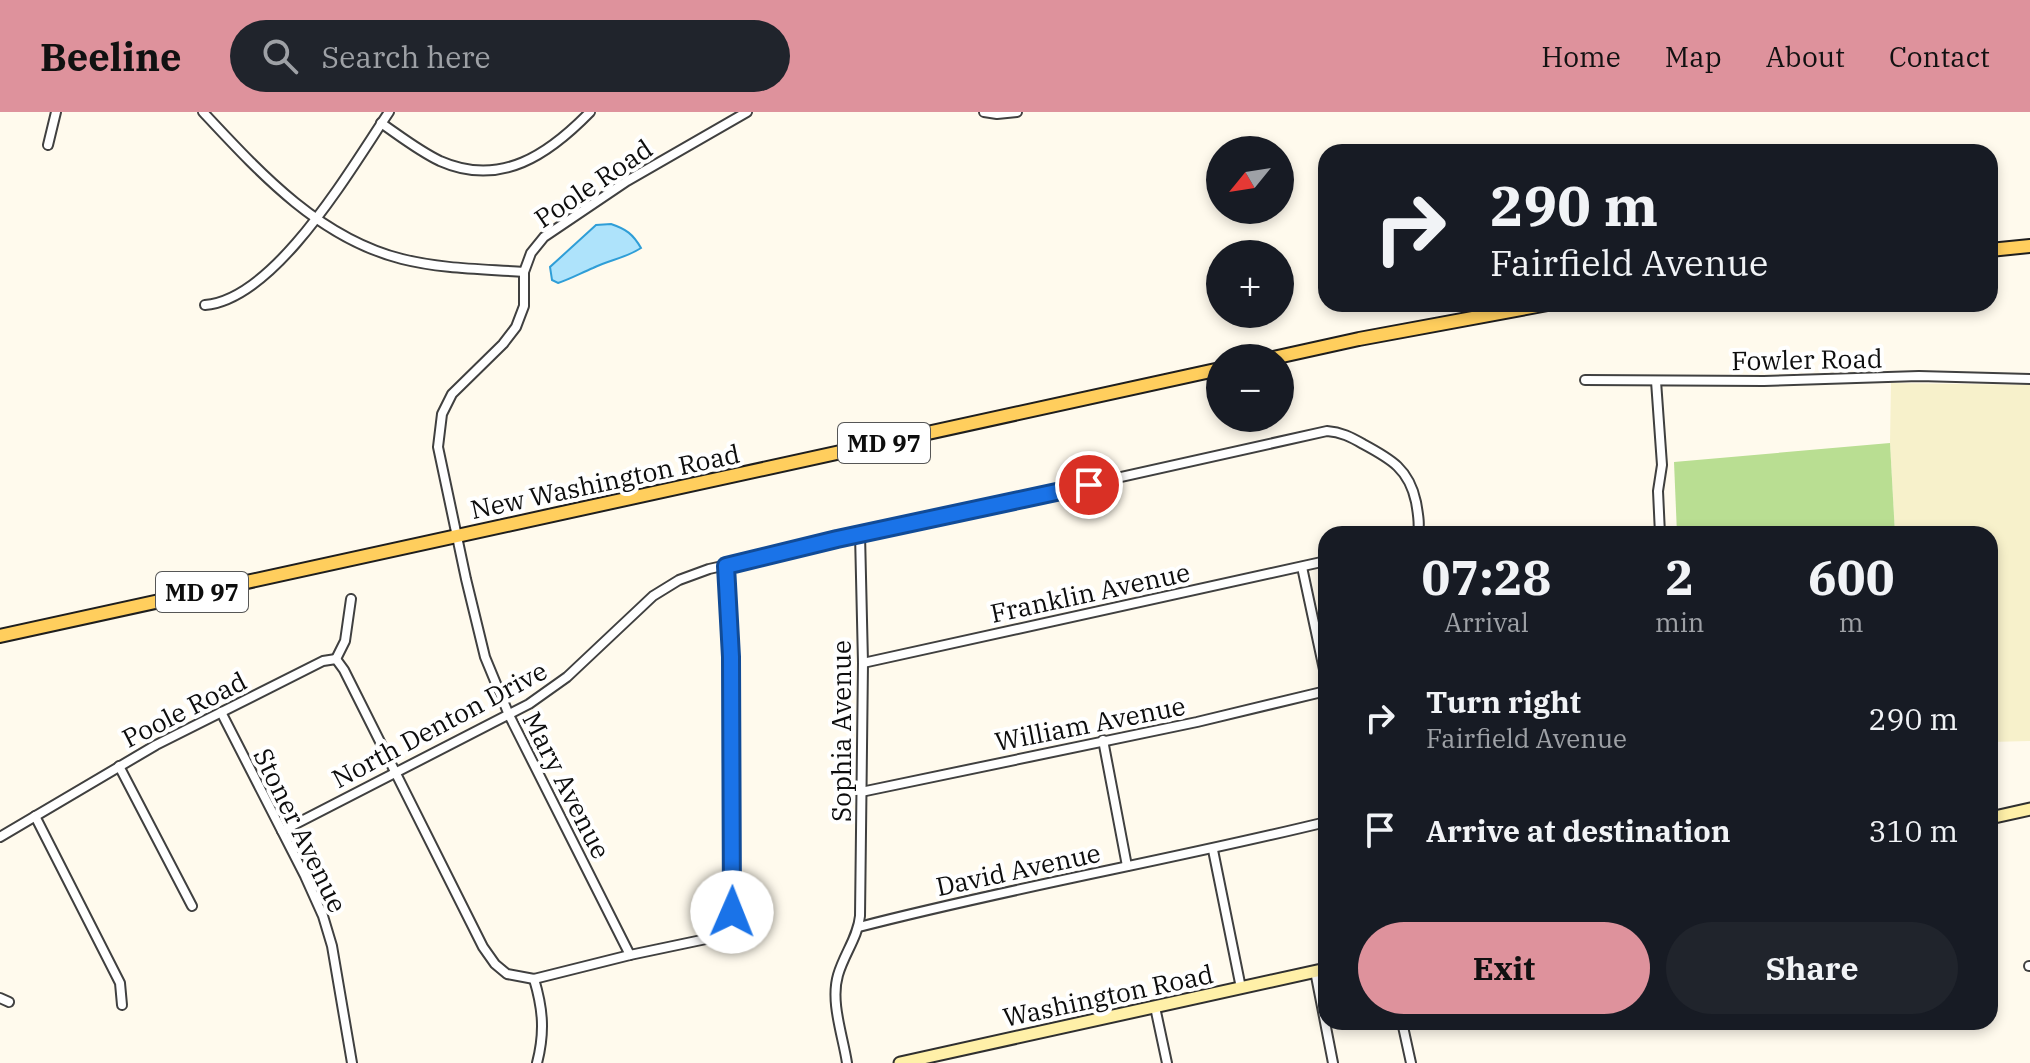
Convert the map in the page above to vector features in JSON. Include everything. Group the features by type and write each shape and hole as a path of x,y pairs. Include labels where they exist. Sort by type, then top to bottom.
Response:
{"main road":[{"path":"1998,249 2030,246"},
{"path":"1294,353 1504,312"},
{"name":"New Washington Road","path":"0,636 1206,372"},
{"path":"1998,816 2030,809"},
{"name":"Washington Road","path":"900,1063 1318,970"}],"street":[{"path":"48,145 56,112"},
{"path":"203,112 268,179 315,218 366,247 404,260 440,266 524,272"},
{"path":"205,305 231,299 257,283 277,265 315,218 389,112"},
{"path":"381,123 439,160 485,170 532,159 558,142 590,112"},
{"name":"Poole Road","path":"457,536 438,447 438,424 452,394 516,327 524,306 524,272 531,253 544,237 572,216 671,154 747,112"},
{"path":"984,112 1017,112"},
{"name":"Fowler Road","path":"1585,380 1855,380 1919,376 2030,379"},
{"path":"1656,381 1662,465 1658,491 1660,526"},
{"name":"North Denton Drive","path":"282,831 509,715 567,677 664,588 695,574 860,534 1327,431 1345,434 1380,453 1403,471 1413,487 1418,526"},
{"name":"Sophia Avenue","path":"859,927 862,891 863,663 860,534"},
{"name":"Mary Avenue","path":"457,536 485,657 509,715 630,955"},
{"name":"Franklin Avenue","path":"863,663 1318,563"},
{"path":"351,599 345,641 336,659 490,958 507,974 534,979 711,938 722,933 730,921 731,657 726,566"},
{"path":"1302,567 1318,642"},
{"name":"Poole Road","path":"0,837 119,766 323,661 336,659"},
{"name":"William Avenue","path":"861,792 1197,722 1318,693"},
{"name":"Stoner Avenue","path":"221,712 305,876 328,930 352,1063"},
{"path":"1103,740 1127,866"},
{"path":"119,766 192,906"},
{"path":"35,816 120,983 122,1005"},
{"name":"David Avenue","path":"859,927 1318,824"},
{"path":"1213,850 1241,988"},
{"path":"847,1063 836,986 859,927"},
{"path":"534,979 542,1005 544,1027 537,1063"},
{"path":"1155,1007 1167,1063"},
{"path":"1328,1030 1333,1063"},
{"path":"1404,1030 1411,1063"}],"shaded area":[{"path":"1891,383 2030,385 2030,741 1998,742 1998,526 1895,526 1890,443"}],"green space":[{"path":"1890,443 1895,526 1677,526 1674,462"}],"water":[{"path":"611,224 629,233 641,248 558,283 552,280 550,267 596,225"}],"route":[{"path":"732,912 731,657 726,566 1089,485"}]}
